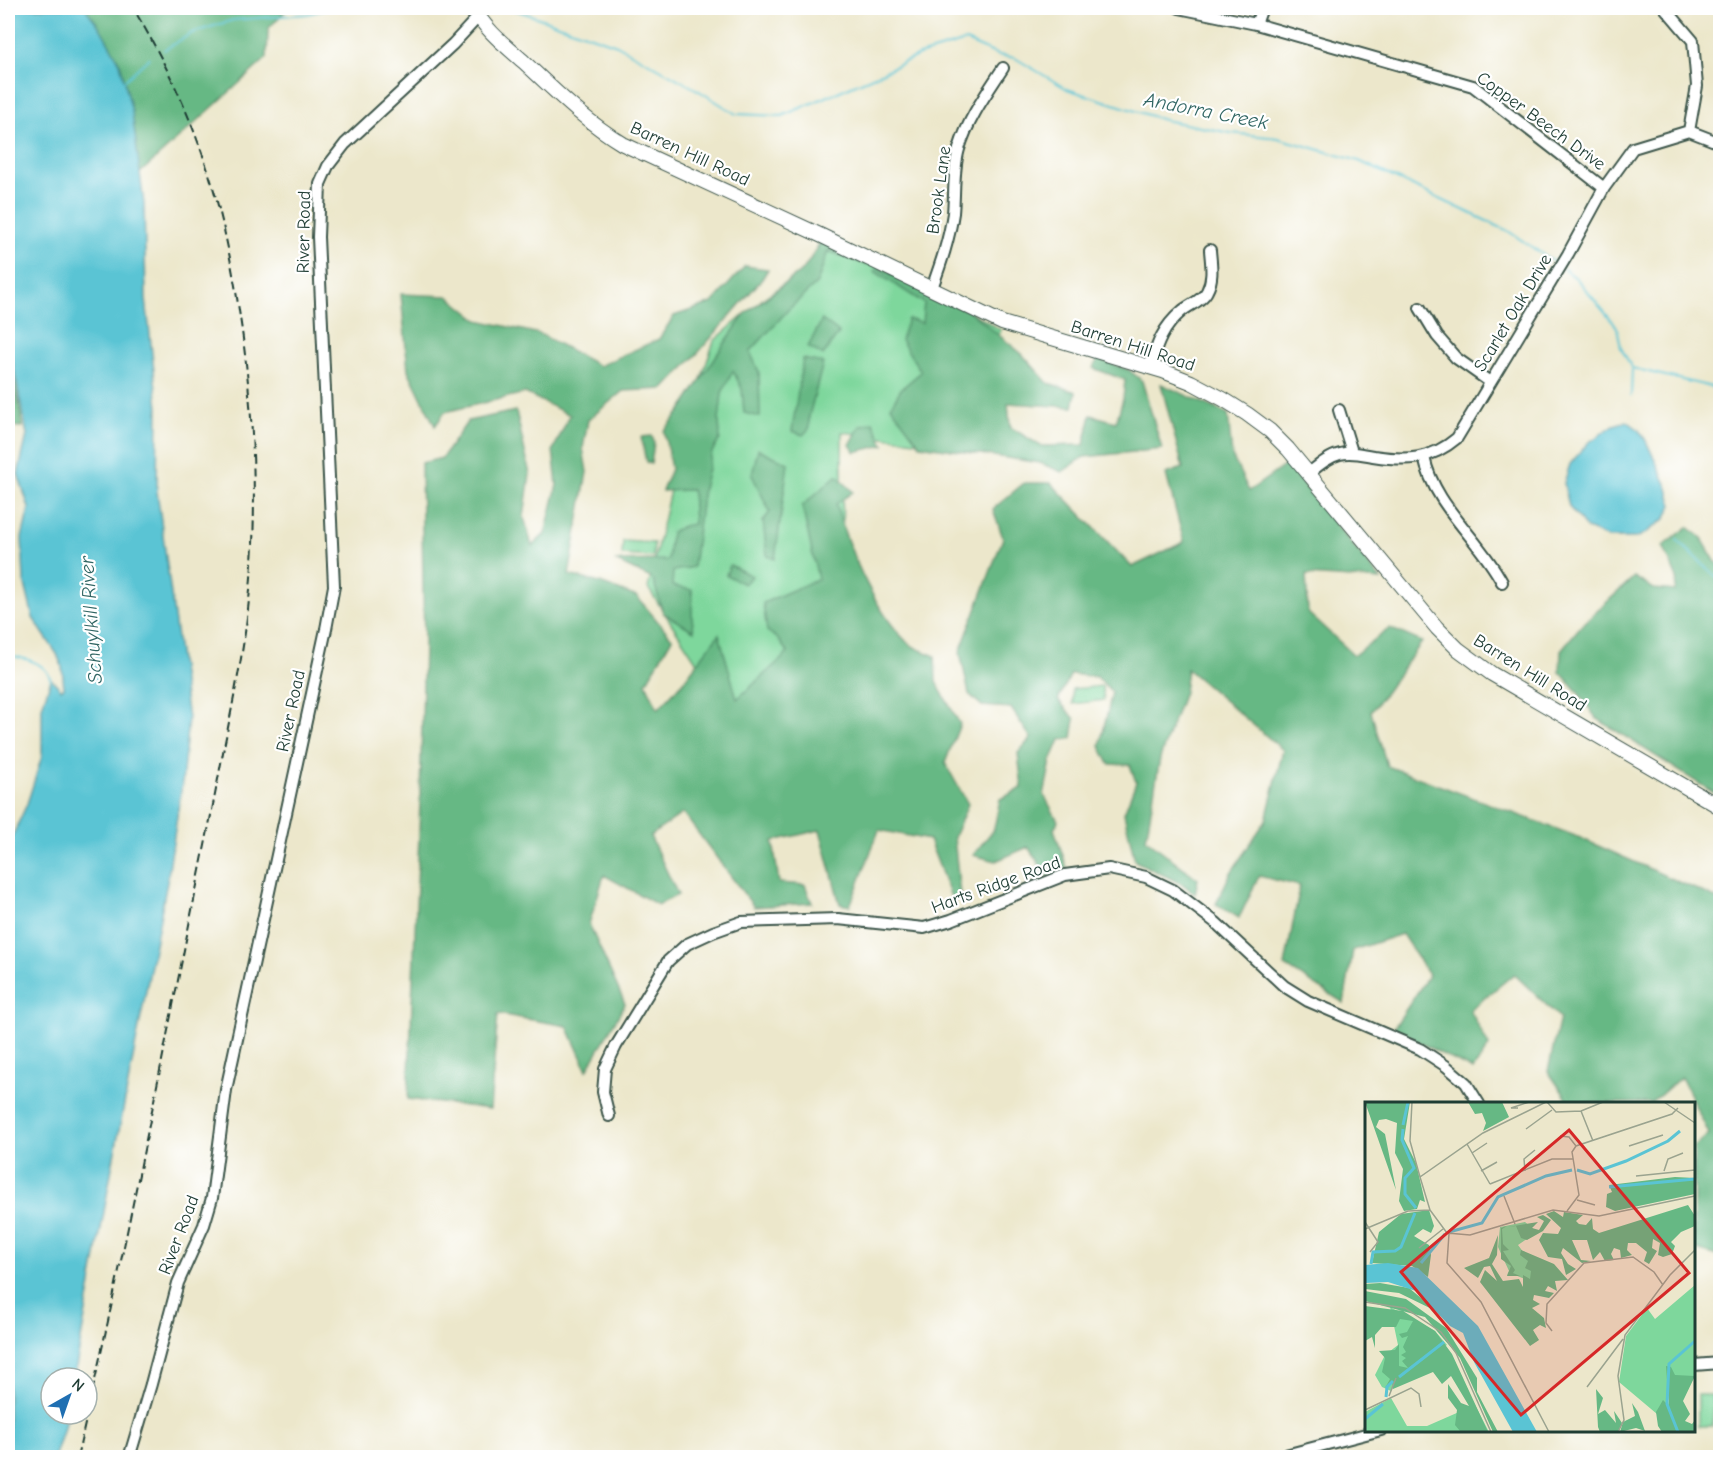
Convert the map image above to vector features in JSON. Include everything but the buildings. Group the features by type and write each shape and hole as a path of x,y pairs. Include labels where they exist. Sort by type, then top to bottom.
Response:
{"street":[{"name":"Copper Beech Drive","path":"1179,8 1256,24 1473,86 1604,188"},
{"path":"1256,24 1262,8"},
{"path":"1665,8 1694,41 1697,86 1689,131 1720,143"},
{"name":"Barren Hill Road","path":"477,12 498,37 553,89 583,116 615,139 1011,327 1178,376 1202,387 1247,414 1276,437 1437,628 1466,656 1522,692 1720,807"},
{"name":"River Road","path":"129,1458 178,1283 204,1225 212,1198 226,1090 327,629 334,586 318,237 320,184 328,166 345,144 453,44 477,12"},
{"name":"Brook Lane","path":"932,288 948,242 958,152 964,134 1003,68"},
{"name":"Scarlet Oak Drive","path":"1308,474 1333,456 1352,452 1399,460 1424,457 1446,447 1457,438 1568,254 1604,188 1633,148 1689,131"},
{"path":"1150,367 1158,341 1168,327 1181,312 1207,293 1212,275 1210,250"},
{"path":"1420,308 1437,336 1456,358 1490,382"},
{"path":"1339,410 1352,452"},
{"path":"1424,457 1427,473 1436,490 1493,564 1502,582"},
{"name":"Harts Ridge Road","path":"609,1116 603,1092 605,1069 616,1046 668,961 687,944 741,922 838,919 924,928 951,920 1065,875 1109,869 1146,877 1173,890 1215,922 1284,986 1308,1001 1420,1049 1466,1083 1478,1102"},
{"path":"1695,1365 1720,1363"},
{"path":"1274,1458 1377,1432"}],"green space":[{"path":"85,8 288,8 268,29 267,58 140,173 132,112 120,63 99,26"},
{"path":"822,236 1001,330 988,365 1021,454 842,432 843,621 828,707 731,711 648,588 683,433 714,341 765,297 809,266"},
{"path":"822,241 867,265 828,251 817,283 788,310 750,352 759,372 760,417 744,413 742,389 733,371 722,393 720,439 712,452 703,489 693,567 673,571 672,586 692,590 694,631 663,613 653,579 615,561 668,560 671,532 694,524 692,490 662,491 671,469 664,431 680,412 745,314 803,270"},
{"path":"745,266 768,269 698,353 664,389 623,391 588,420 583,448 587,472 569,575 600,583 637,597 672,638 646,683 658,709 683,682 719,634 737,699 788,653 777,638 767,631 763,603 818,579 802,506 837,475 853,492 836,504 847,539 863,577 894,628 915,648 935,656 936,682 960,724 945,763 968,804 954,837 960,894 953,902 929,840 879,830 850,906 840,904 820,830 773,841 779,883 805,885 812,903 754,907 683,813 650,836 678,895 658,905 604,875 589,924 625,1004 587,1070 567,1026 498,1014 490,1109 408,1099 424,645 421,463 442,458 468,421 516,411 530,474 524,517 532,546 545,534 557,485 553,450 570,415 525,393 445,412 435,426 408,370 401,294 448,296 478,320 540,334 599,366 659,339 674,316 712,303"},
{"path":"878,268 969,311 1022,354 1048,383 1076,392 1073,407 1008,403 1010,427 1041,446 1084,445 1091,415 1116,422 1123,399 1125,380 1093,368 1098,359 1129,370 1142,381 1162,449 1084,457 1062,472 1040,463 920,445 891,406 901,389 921,372 901,340 908,319 922,323 924,303 874,271"},
{"path":"822,320 839,333 823,355 808,347"},
{"path":"8,349 21,414 22,427 8,426"},
{"path":"803,359 823,363 809,416 809,429 803,435 792,431"},
{"path":"1161,384 1228,414 1232,456 1249,491 1287,464 1381,580 1306,575 1308,613 1354,655 1390,628 1422,642 1371,712 1387,766 1578,837 1720,900 1720,1257 1695,1249 1695,1146 1709,1134 1681,1077 1652,1102 1569,1102 1548,1071 1560,1018 1514,974 1470,1010 1489,1046 1473,1070 1393,1029 1429,975 1402,934 1353,950 1344,1003 1285,966 1300,886 1259,876 1239,918 1216,904 1230,874 1266,820 1283,750 1187,669 1184,692 1160,758 1146,839 1198,879 1195,894 1184,885 1135,861 1124,813 1136,782 1130,765 1109,764 1100,746 1112,692 1097,677 1071,674 1058,700 1075,719 1072,738 1060,740 1051,761 1044,795 1058,821 1054,829 1067,868 1048,877 1028,847 996,861 973,855 994,829 1000,799 1022,788 1018,753 1031,738 1011,708 982,706 969,694 960,652 1003,538 993,509 1024,483 1051,483 1132,567 1184,542 1166,474 1183,468"},
{"path":"873,422 884,445 855,452 850,445 860,426"},
{"path":"652,436 654,442 651,464 646,462 641,437"},
{"path":"758,449 788,463 775,559 767,556 763,521 770,512 752,475"},
{"path":"1688,527 1701,537 1715,561 1720,565 1720,797 1596,718 1560,672 1561,650 1580,627 1634,577 1654,589 1675,591 1677,578 1663,546"},
{"path":"623,541 654,543 653,557 622,555"},
{"path":"730,565 752,576 744,584 726,575"},
{"path":"1102,686 1104,700 1073,704 1072,689"},
{"path":"1698,1395 1712,1395 1713,1426 1698,1426"}],"water":[{"name":"Schuylkill River","path":"8,8 85,8 99,26 120,63 132,112 144,204 146,299 158,407 157,491 188,719 182,784 167,882 76,1366 39,1366 39,1426 64,1426 54,1458 8,1457 8,853 42,756 42,707 51,679 61,689 64,688 62,667 57,654 33,618 24,580 22,538 29,508 18,474 27,435 8,338"},
{"path":"1627,421 1638,429 1645,439 1668,488 1672,505 1665,519 1644,534 1636,538 1608,538 1587,529 1569,507 1564,483 1570,464 1588,443 1614,425"}],"waterway":[{"name":"Andorra Creek","path":"164,50 192,33 233,20 307,14 333,8"},
{"name":"Andorra Creek","path":"510,8 617,45 736,114 782,116 919,55 966,41 998,55 1015,58 1067,89 1164,120 1231,133 1278,138 1359,161 1508,231 1557,264"},
{"name":"Andorra Creek","path":"123,82 149,58"},
{"name":"Andorra Creek","path":"1564,269 1576,278 1617,327 1621,348 1632,368 1720,389"},
{"path":"1631,395 1632,368"},
{"path":"1677,540 1720,580"},
{"path":"8,655 39,665 51,680"}],"railway":[{"path":"77,1458 132,1209 209,827 242,655 252,566 254,499 252,431 246,364 225,235 206,165 184,107 152,40 133,8"}]}
